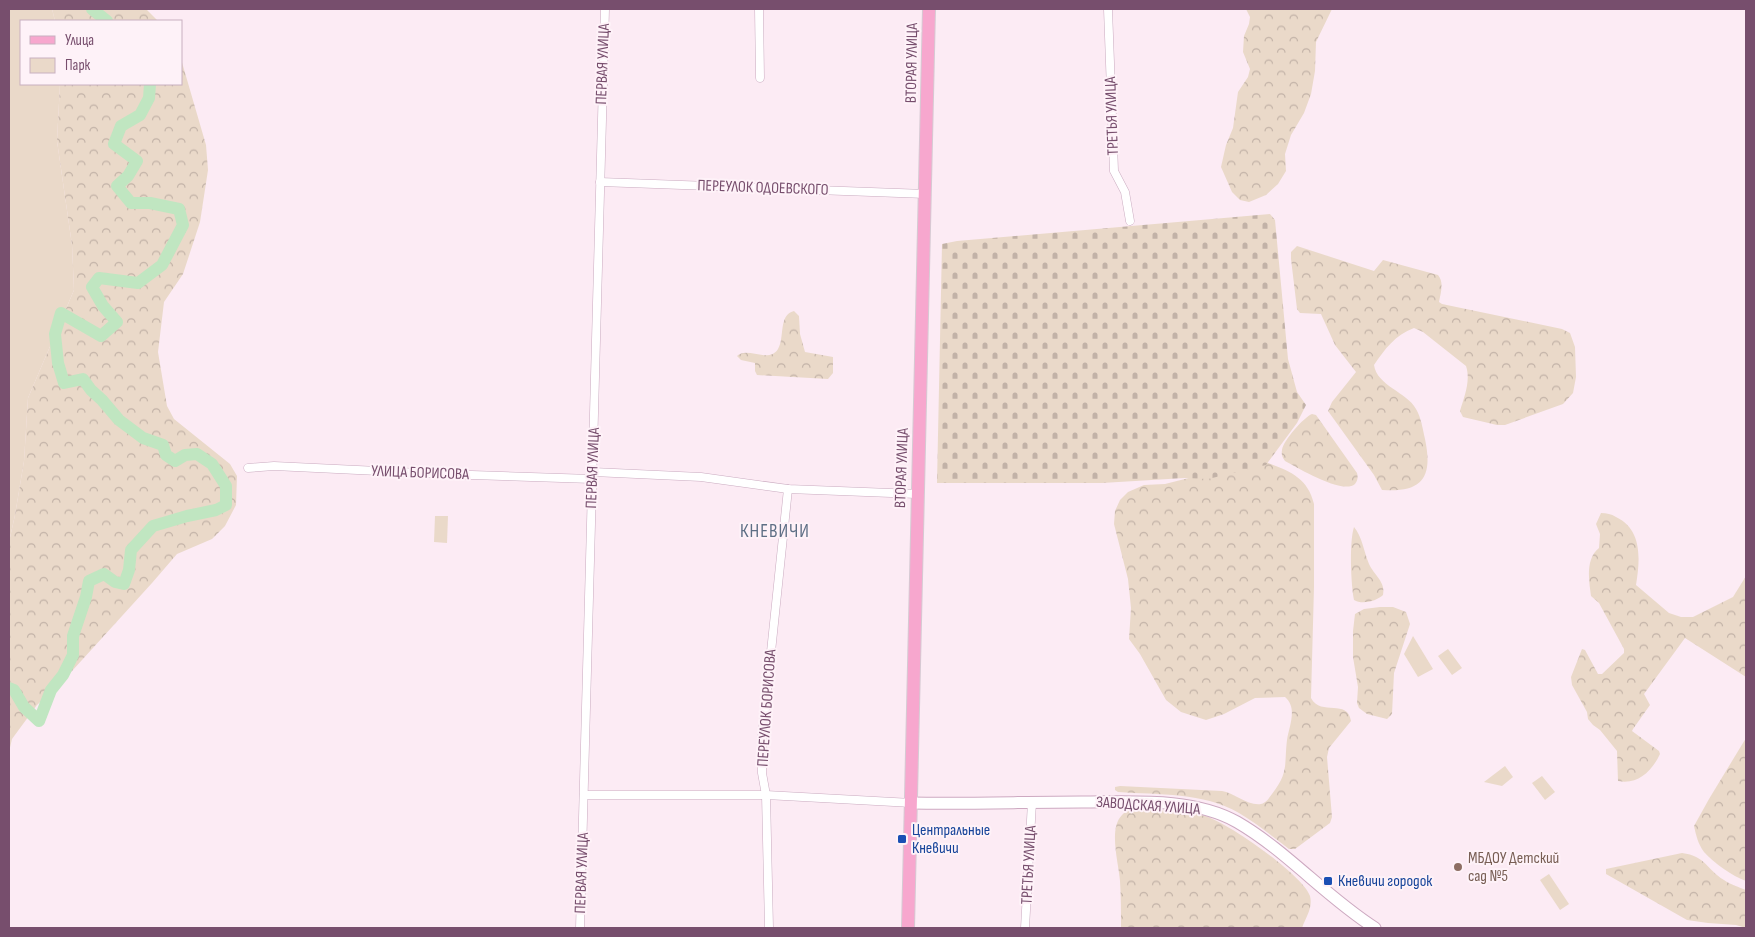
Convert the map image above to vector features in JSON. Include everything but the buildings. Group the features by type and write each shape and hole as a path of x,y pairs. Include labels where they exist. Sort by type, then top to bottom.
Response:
{"main road":[{"name":"ВТОРАЯ УЛИЦА","path":"908,928 929,9"}],"street":[{"name":"ПЕРВАЯ УЛИЦА","path":"580,928 605,9"},
{"path":"759,9 760,78"},
{"name":"ТРЕТЬЯ УЛИЦА","path":"1108,9 1114,172 1125,192 1130,221"},
{"name":"ПЕРЕУЛОК ОДОЕВСКОГО","path":"600,182 926,194"},
{"name":"УЛИЦА БОРИСОВА","path":"248,468 274,466 398,472 592,475"},
{"path":"592,475 701,477 788,489 917,494"},
{"name":"ПЕРЕУЛОК БОРИСОВА","path":"769,928 766,795 762,773 762,738 788,489"},
{"path":"584,795 766,795 912,803"},
{"name":"ТРЕТЬЯ УЛИЦА","path":"1025,928 1032,802"},
{"name":"ЗАВОДСКАЯ УЛИЦА","path":"912,803 1124,802 1174,804 1206,809 1237,822 1294,864 1348,910 1375,928"}],"green space":[{"path":"9,9 52,9 55,20 20,20 20,85 60,85 57,141 72,245 74,290 28,398 24,461 9,542"},
{"path":"52,9 146,9 157,20 55,20"},
{"path":"1246,9 1332,9 1316,42 1315,71 1311,94 1304,113 1291,135 1285,154 1286,171 1278,184 1266,195 1249,202 1240,200 1232,192 1221,167 1226,145 1233,128 1238,92 1248,77 1250,69 1243,52 1244,36 1250,17"},
{"path":"182,62 206,145 208,170 200,222 183,274 164,302 158,352 167,406 174,419 230,464 237,476 236,505 225,526 212,539 177,554 62,682 37,705 12,739 9,752 9,542 24,461 28,398 74,290 72,245 57,141 60,85 182,85"},
{"path":"1270,214 1275,220 1288,359 1297,392 1306,405 1297,423 1266,465 1208,479 1185,478 1102,483 937,483 942,244 957,241"},
{"path":"1297,246 1374,271 1383,260 1438,275 1441,284 1439,302 1442,304 1562,329 1570,333 1575,347 1576,377 1573,393 1563,404 1505,425 1463,417 1460,411 1468,377 1466,366 1423,332 1414,328 1401,334 1382,353 1374,365 1376,372 1386,384 1412,403 1416,409 1421,420 1425,439 1427,452 1426,473 1422,480 1407,489 1382,490 1374,475 1328,411 1332,402 1356,372 1335,345 1321,314 1300,313 1297,309 1291,252"},
{"path":"794,311 799,316 800,334 805,352 833,357 833,373 828,379 757,375 755,363 741,360 737,356 741,353 769,355 774,353 780,344 786,317"},
{"path":"1312,414 1316,415 1357,473 1358,478 1355,484 1341,486 1331,483 1285,461 1282,455 1283,446 1299,424"},
{"path":"1260,460 1294,475 1301,480 1311,494 1314,504 1314,587 1311,698 1315,704 1327,708 1345,710 1349,714 1351,721 1329,748 1327,757 1332,817 1330,823 1295,849 1289,849 1239,813 1211,801 1165,794 1118,792 1115,790 1115,787 1120,786 1222,791 1251,803 1261,804 1269,799 1281,780 1285,768 1287,740 1292,717 1291,706 1285,697 1255,698 1224,714 1206,720 1181,712 1166,700 1140,654 1129,639 1131,608 1128,579 1114,524 1115,511 1120,500 1128,492 1144,485 1165,484"},
{"path":"1601,513 1614,516 1625,523 1631,530 1638,546 1639,556 1636,585 1669,613 1681,617 1693,617 1733,597 1746,576 1746,677 1685,638 1644,694 1650,705 1632,731 1659,751 1660,754 1653,766 1644,775 1638,779 1625,782 1618,781 1617,751 1600,730 1588,719 1587,712 1572,685 1571,677 1582,649 1585,650 1598,674 1602,674 1624,653 1624,649 1599,603 1591,596 1589,584 1590,564 1599,548 1600,534 1596,524"},
{"path":"435,516 448,516 447,543 434,542"},
{"path":"1354,527 1361,539 1369,564 1383,586 1383,595 1369,602 1354,600 1351,543"},
{"path":"1393,607 1406,612 1410,624 1394,673 1392,714 1387,719 1367,714 1359,708 1353,657 1355,614 1364,609"},
{"path":"1413,636 1433,669 1418,677 1404,654"},
{"path":"1448,649 1462,668 1452,675 1438,656"},
{"path":"1746,738 1746,881 1724,869 1704,852 1696,836 1694,826"},
{"path":"1505,766 1513,777 1502,786 1484,782"},
{"path":"1542,776 1555,792 1545,800 1532,783"},
{"path":"1144,809 1205,816 1230,828 1263,850 1294,875 1310,896 1310,908 1302,928 1121,928 1120,887 1115,847 1116,829 1118,821 1124,813"},
{"path":"1682,853 1696,857 1724,880 1746,890 1746,928 1736,925 1687,920 1606,874 1606,869"},
{"path":"1549,874 1569,904 1560,910 1540,880"}],"waterway":[{"path":"92,9 106,20"},
{"path":"9,688 14,690 24,707 39,721 51,690 63,675 73,655 73,636 86,597 89,581 104,574 115,582 124,584 129,570 131,550 153,526 216,510 226,505 226,486 212,464 197,454 185,455 175,461 166,455 163,445 143,438 119,420 83,379 64,383 58,363 55,334 61,313 101,336 117,322 103,306 92,287 99,278 138,283 162,265 183,225 179,209 150,203 131,203 117,186 128,176 137,161 114,144 121,126 140,115 149,98 150,85"}],"place":[{"name":"Центральные Кневичи","path":"902,839"},
{"name":"МБДОУ Детский сад №5","path":"1458,867"},
{"name":"Кневичи городок","path":"1328,881"}],"district":[{"name":"КНЕВИЧИ","path":"775,531"}]}
